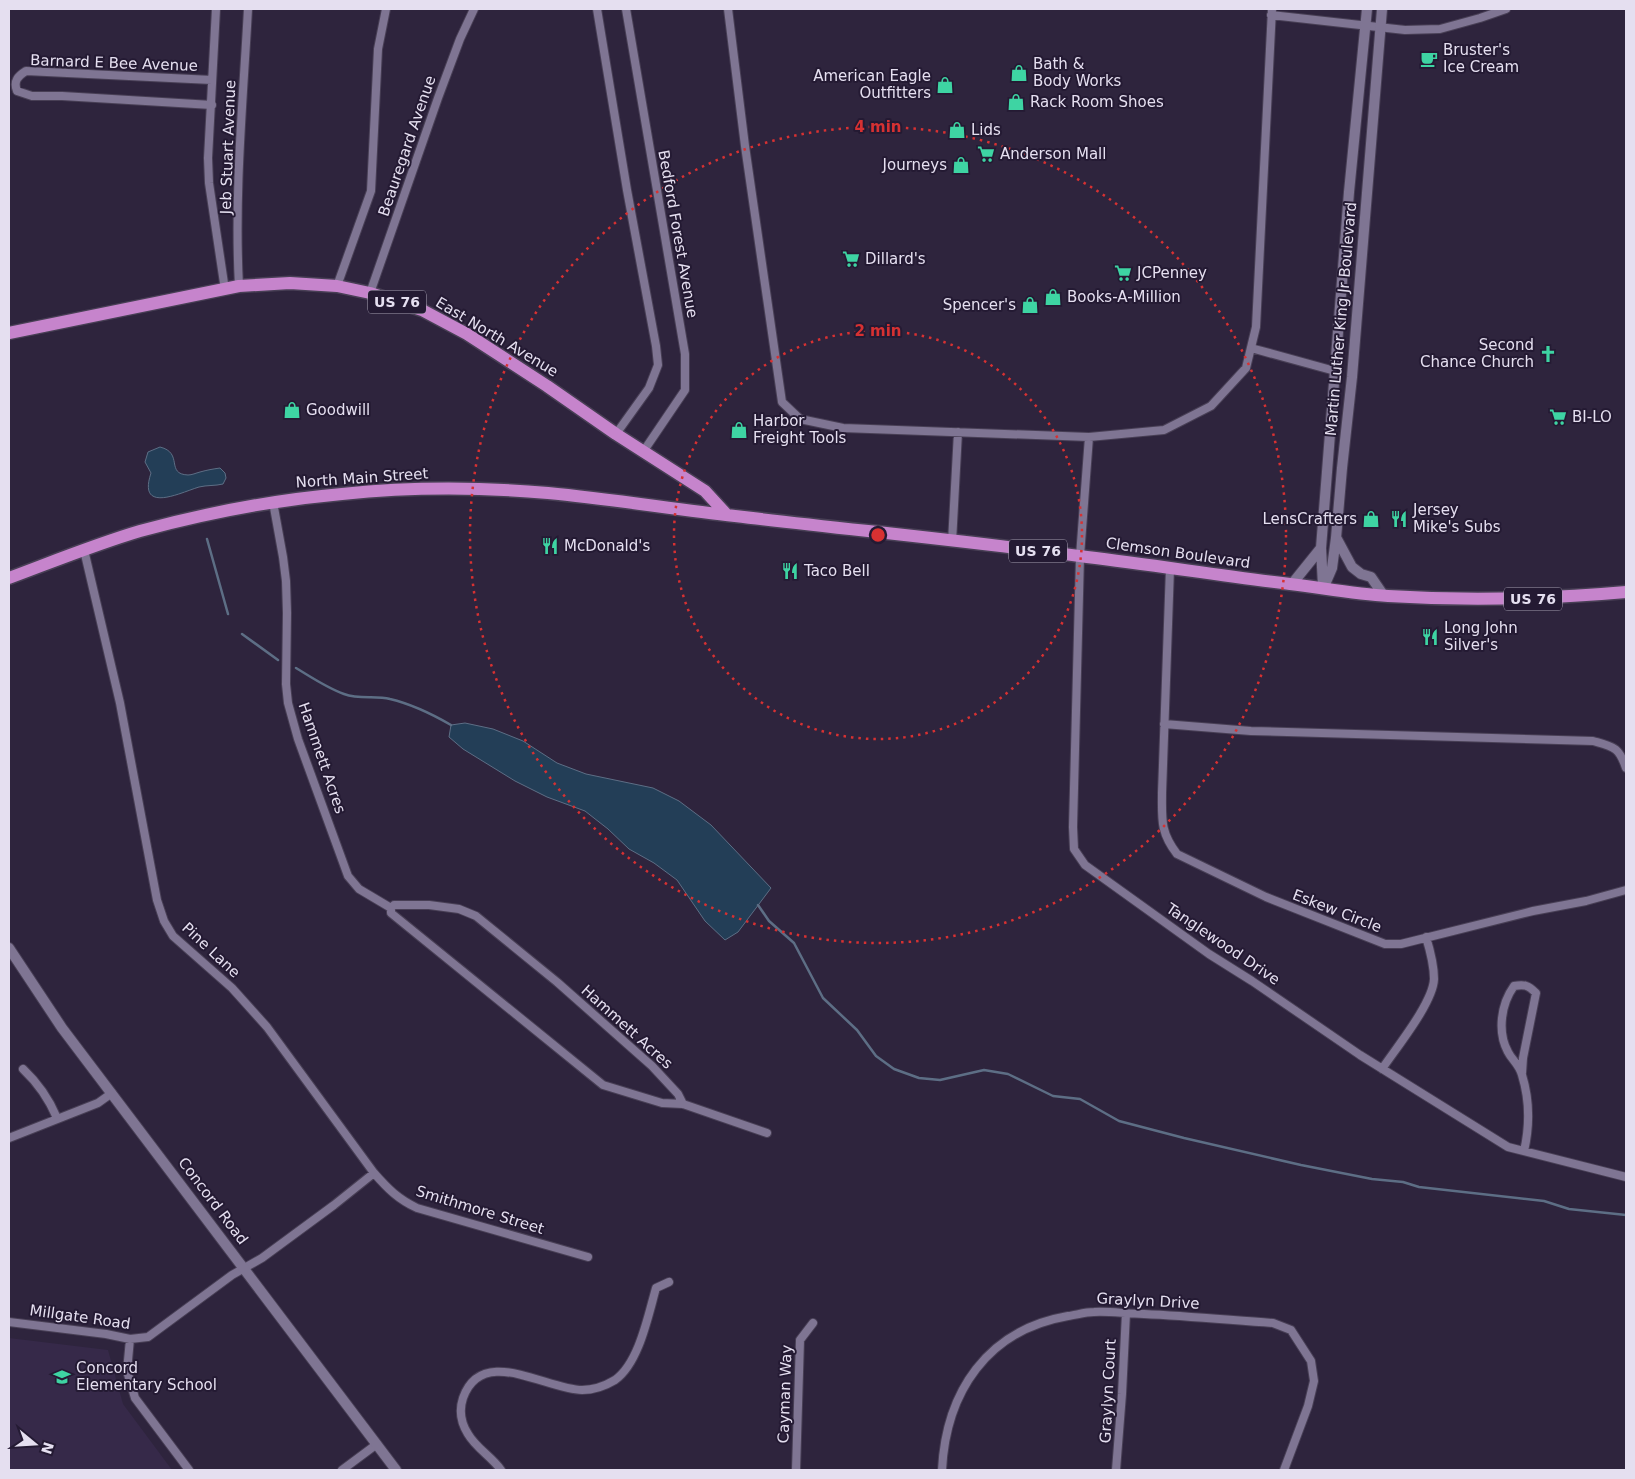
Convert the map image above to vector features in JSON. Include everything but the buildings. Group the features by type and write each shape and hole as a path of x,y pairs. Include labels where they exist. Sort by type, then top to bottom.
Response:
{"main road":[{"name":"East North Avenue","path":"9,333 240,286 290,283 336,286 370,293 422,310 467,334 643,452 705,491 727,515"},
{"name":"North Main Street","path":"9,578 84,550 157,527 273,502 360,492 416,489 478,489 546,493 727,515"},
{"name":"Clemson Boulevard","path":"727,515 1080,556 1239,579 1384,596 1505,600 1626,592"}],"street":[{"name":"Jeb Stuart Avenue","path":"216,9 208,158 209,183 225,290"},
{"name":"Jeb Stuart Avenue","path":"240,286 238,259 240,160 248,9"},
{"name":"Beauregard Avenue","path":"336,286 371,192 378,49 386,9"},
{"name":"Beauregard Avenue","path":"370,293 438,98 460,39 474,9"},
{"path":"597,9 658,365 649,388 616,434"},
{"name":"Bedford Forest Avenue","path":"626,9 685,354 686,374 685,390 643,452"},
{"path":"728,9 746,156 782,402 800,419 843,428 1089,437 1164,430 1211,406 1246,368 1256,327 1272,12 1405,30 1440,28 1506,9"},
{"name":"Martin Luther King Jr Boulevard","path":"1323,589 1321,548 1350,183 1367,9"},
{"name":"Martin Luther King Jr Boulevard","path":"1323,589 1332,568 1336,538 1352,377 1382,9"},
{"name":"Barnard E Bee Avenue","path":"212,80 26,71 19,76 15,86 17,91 32,96 212,105"},
{"path":"1251,348 1335,370"},
{"path":"952,542 958,432"},
{"name":"Tanglewood Drive","path":"1089,437 1080,556 1073,826 1074,849 1085,865 1209,954 1382,1068 1508,1147 1626,1177"},
{"name":"Hammett Acres","path":"273,502 284,557 286,581 286,684 290,712 348,876 359,889 391,908"},
{"path":"1336,538 1352,567 1361,574 1370,577 1384,596"},
{"path":"1292,584 1321,548"},
{"name":"Pine Lane","path":"84,550 120,703 157,900 164,921 173,936 232,988 267,1027 374,1173"},
{"name":"Eskew Circle","path":"1170,568 1162,825 1169,844 1177,854 1266,897 1385,944 1401,944 1626,890"},
{"path":"1164,724 1251,731 1593,741 1610,746 1621,754 1626,768"},
{"name":"Hammett Acres","path":"391,908 394,905 429,905 459,909 476,916 550,976 652,1066 678,1094 682,1104"},
{"name":"Hammett Acres","path":"391,908 391,913 603,1085 662,1103 682,1104 767,1133"},
{"path":"1382,1068 1428,1001 1434,980 1431,953 1426,937"},
{"name":"Concord Road","path":"10,952 62,1028 396,1470"},
{"path":"1522,1073 1515,1060 1508,1053 1501,1026 1507,995 1514,986 1523,984 1529,986 1536,993 1523,1058 1522,1073 1529,1117 1524,1151"},
{"path":"23,1069 42,1088 57,1118"},
{"path":"9,1138 98,1103 112,1093"},
{"path":"245,1269 305,1227 374,1173"},
{"name":"Smithmore Street","path":"374,1173 401,1200 417,1208 588,1257"},
{"name":"Millgate Road","path":"9,1322 106,1334 130,1339 148,1337 232,1275 245,1269"},
{"path":"501,1470 469,1436 463,1426 461,1406 469,1387 483,1375 493,1372 524,1376 571,1389 583,1390 606,1385 616,1379 630,1363 638,1345 656,1288 669,1282"},
{"name":"Graylyn Drive","path":"942,1470 943,1451 959,1395 970,1376 992,1352 1014,1335 1040,1322 1093,1312 1273,1323 1291,1330 1311,1361 1314,1381 1308,1406 1284,1470"},
{"name":"Graylyn Court","path":"1116,1470 1126,1313"},
{"name":"Cayman Way","path":"796,1470 800,1340 813,1323"},
{"path":"130,1339 127,1371 135,1398 189,1470"},
{"path":"342,1470 377,1444"}],"shaded area":[{"name":"Concord Elementary School","path":"9,1338 108,1350 123,1404 172,1470 9,1470"}],"water":[{"path":"160,447 171,454 177,471 181,474 190,475 220,468 225,473 226,478 223,484 199,487 163,498 150,494 148,486 151,473 145,462 148,452"},
{"path":"465,723 493,729 523,741 557,763 586,774 653,788 679,801 711,825 771,888 738,932 725,940 705,921 677,880 654,863 629,849 585,811 547,797 515,781 463,749 449,737 451,725"}],"waterway":[{"path":"207,539 228,614"},
{"path":"242,634 278,660"},
{"path":"296,668 325,686 344,694 398,701 451,725"},
{"path":"758,905 769,921 794,943 823,998 857,1030 876,1056 894,1069 919,1078 940,1080 984,1070 1008,1074 1053,1096 1080,1099 1119,1121 1301,1165 1372,1179 1403,1182 1419,1187 1544,1201 1569,1209 1626,1215"}],"place":[{"name":"Bruster's Ice Cream","path":"1429,59"},
{"name":"Bath & Body Works","path":"1019,73"},
{"name":"American Eagle Outfitters","path":"945,85"},
{"name":"Rack Room Shoes","path":"1016,102"},
{"name":"Lids","path":"957,130"},
{"name":"Anderson Mall","path":"986,154"},
{"name":"Journeys","path":"961,165"},
{"name":"Dillard's","path":"851,259"},
{"name":"JCPenney","path":"1123,273"},
{"name":"Books-A-Million","path":"1053,297"},
{"name":"Spencer's","path":"1030,305"},
{"name":"Second Chance Church","path":"1548,354"},
{"name":"Goodwill","path":"292,410"},
{"name":"BI-LO","path":"1558,417"},
{"name":"Harbor Freight Tools","path":"739,430"},
{"name":"LensCrafters","path":"1371,519"},
{"name":"Jersey Mike's Subs","path":"1399,519"},
{"name":"McDonald's","path":"550,546"},
{"name":"Taco Bell","path":"790,571"},
{"name":"Long John Silver's","path":"1430,637"},
{"name":"Concord Elementary School","path":"62,1377"}]}
